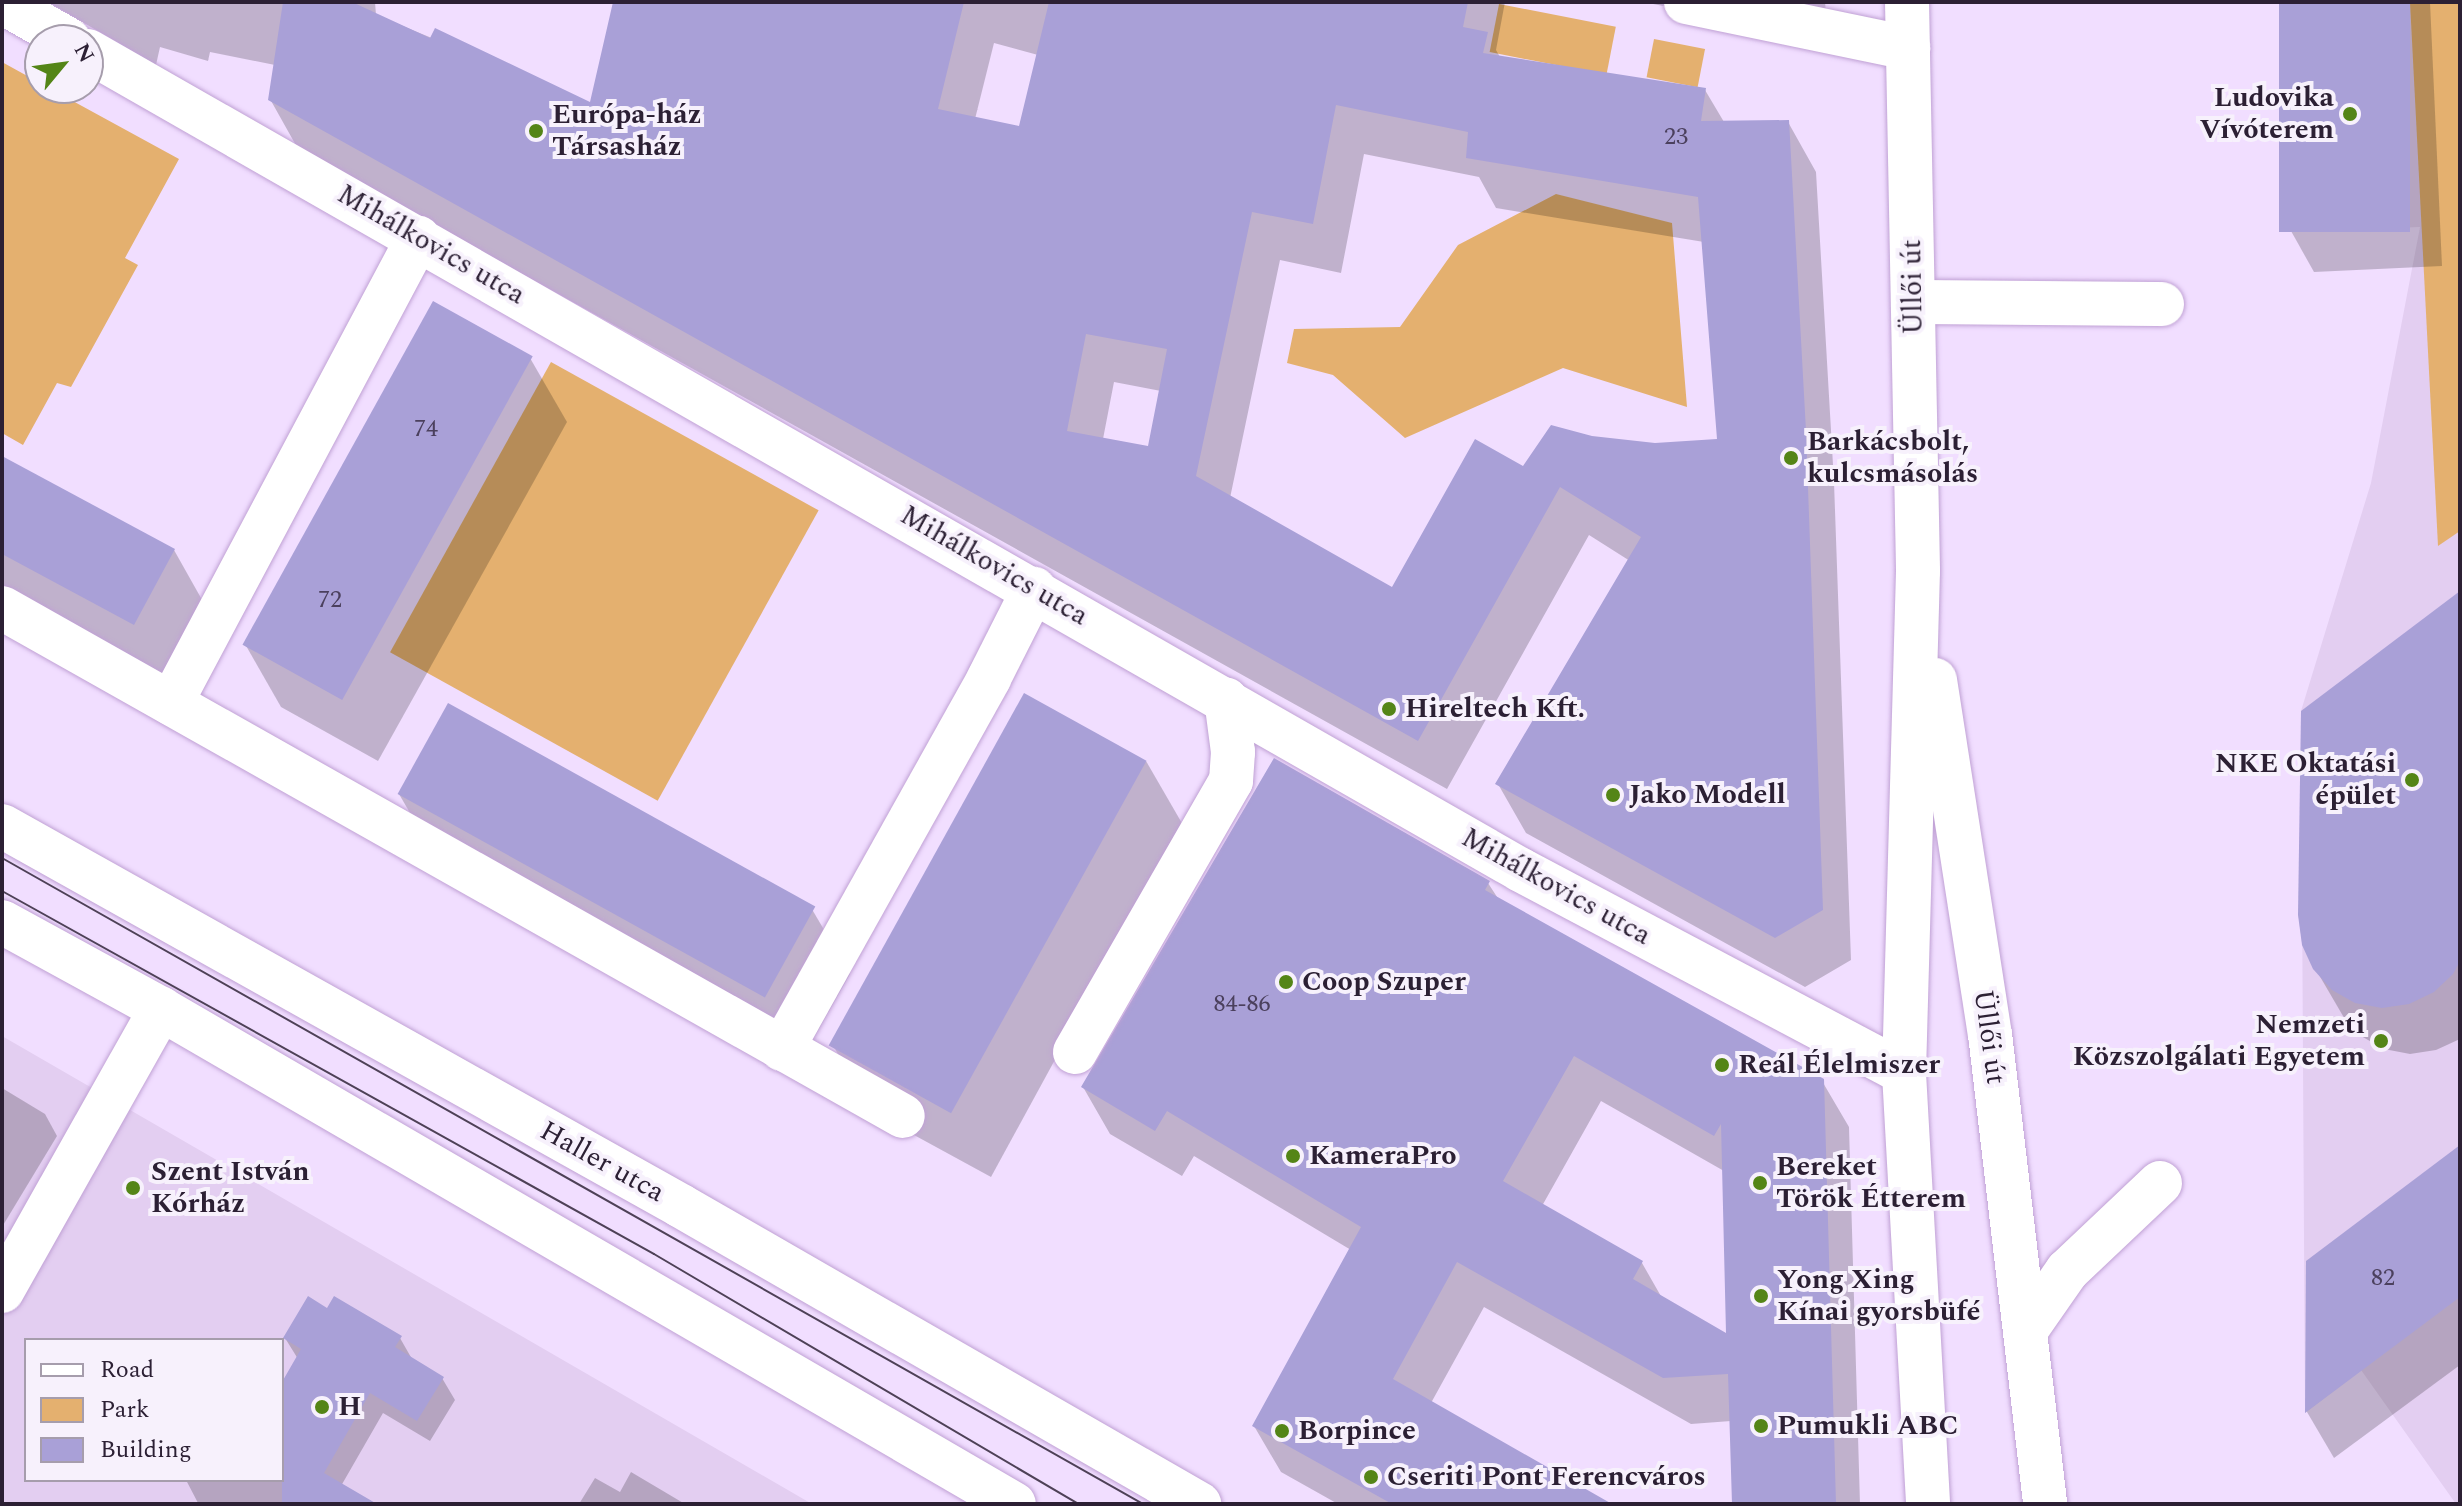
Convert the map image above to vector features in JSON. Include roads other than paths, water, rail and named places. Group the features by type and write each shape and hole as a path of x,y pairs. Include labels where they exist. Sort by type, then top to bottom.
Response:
{"street":[{"path":"2,2 41,24"},
{"path":"1686,2 1908,48"},
{"name":"Üllői út","path":"1907,2 1918,571 1904,1073 1928,1504"},
{"name":"Mihálkovics utca","path":"104,60 1521,870 1904,1073"},
{"path":"171,703 418,238"},
{"path":"1913,302 2162,304"},
{"name":"Üllői út","path":"1918,571 1990,1034 2045,1504"},
{"path":"782,1049 989,678 1034,589"},
{"path":"2,608 903,1116"},
{"path":"1075,1052 1231,781 1233,752 1226,699"},
{"name":"Haller utca","path":"2,826 681,1206 1199,1504"},
{"path":"2,922 161,1009 1014,1504"},
{"path":"2,1291 161,1009"},
{"path":"2026,1330 2067,1271 2160,1183"}],"tram line":[{"path":"2,858 1143,1504"},
{"path":"2,891 654,1254 1079,1504"}],"place":[{"name":"Ludovika Vívóterem","path":"2350,114"},
{"name":"Európa-ház Társasház","path":"536,131"},
{"name":"Barkácsbolt, kulcsmásolás","path":"1791,458"},
{"name":"Hireltech Kft.","path":"1389,709"},
{"name":"NKE Oktatási épület","path":"2412,780"},
{"name":"Jako Modell","path":"1613,795"},
{"name":"Coop Szuper","path":"1286,982"},
{"name":"Nemzeti Közszolgálati Egyetem","path":"2381,1041"},
{"name":"Reál Élelmiszer","path":"1722,1065"},
{"name":"KameraPro","path":"1293,1156"},
{"name":"Bereket Török Étterem","path":"1760,1183"},
{"name":"Szent István Kórház","path":"133,1188"},
{"name":"Yong Xing Kínai gyorsbüfé","path":"1761,1296"},
{"name":"H","path":"322,1407"},
{"name":"Pumukli ABC","path":"1761,1426"},
{"name":"Borpince","path":"1282,1431"},
{"name":"Cseriti Pont Ferencváros","path":"1371,1477"}]}
